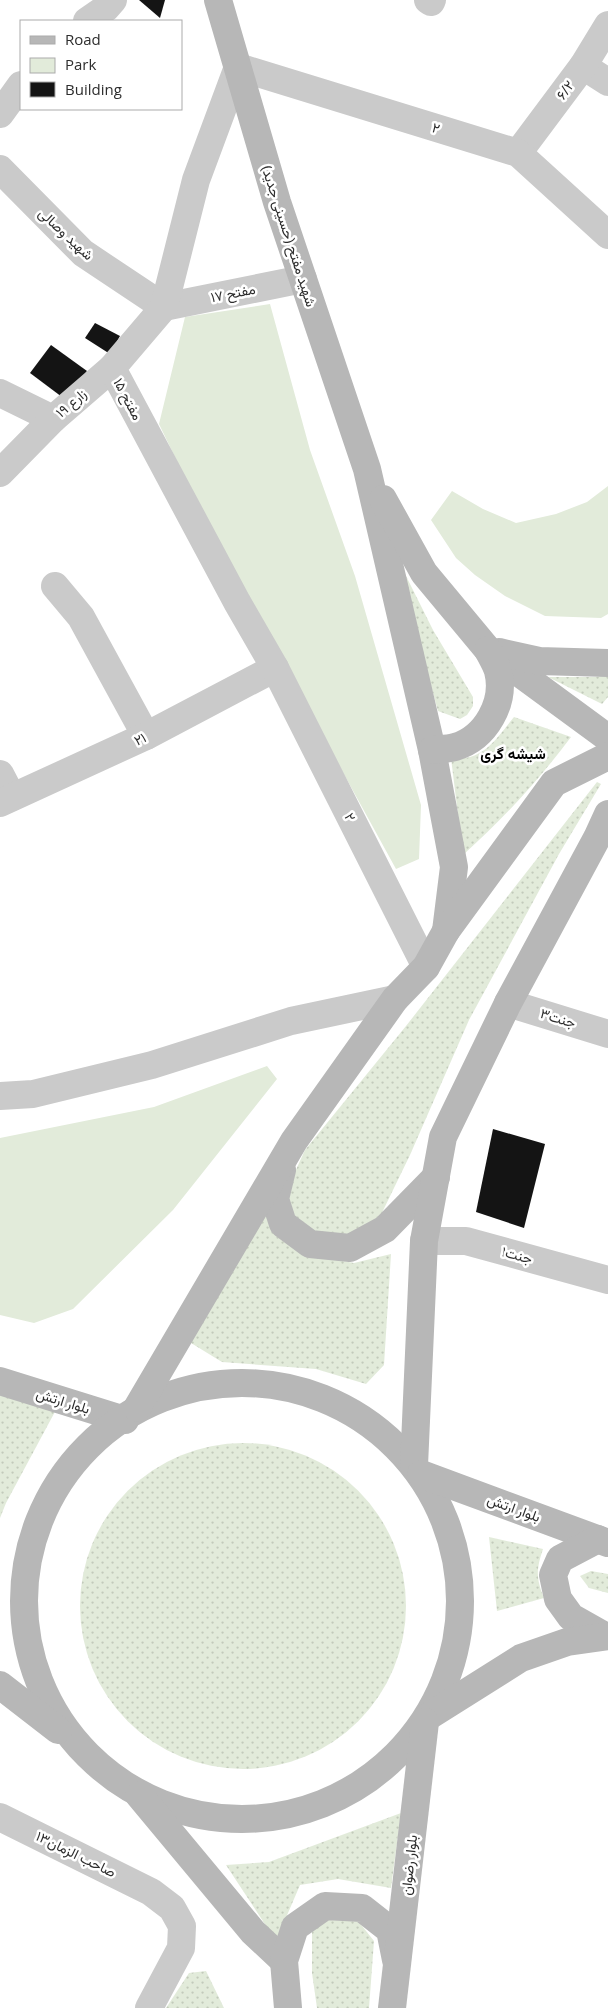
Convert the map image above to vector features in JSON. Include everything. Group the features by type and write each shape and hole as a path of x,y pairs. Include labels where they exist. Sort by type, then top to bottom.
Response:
{"street":[{"path":"88,20 106,8 113,0"},
{"name":"شهید مفتح (حسینی جدید)","path":"218,0 277,202 367,469"},
{"name":"۶/۲","path":"518,153 583,66 608,25"},
{"path":"583,66 608,82"},
{"name":"۲","path":"238,67 518,153 608,235"},
{"name":"مفتح ۱۵","path":"238,67 196,180 164,307 112,368 237,602 275,668"},
{"path":"0,114 20,86"},
{"name":"شهید وصالی","path":"0,169 83,253 164,307"},
{"name":"مفتح ۱۷","path":"164,307 303,279"},
{"name":"۱۹ زارع","path":"0,393 53,419 112,368"},
{"path":"0,473 53,419"},
{"path":"367,469 424,574 488,650 608,738"},
{"path":"367,469 432,750 454,867 446,931"},
{"path":"55,586 81,617 146,736"},
{"path":"488,650 539,661 608,664"},
{"path":"432,750 456,747 477,736 492,717 499,694 498,671 488,650"},
{"name":"۲","path":"275,668 426,967"},
{"name":"۲۱","path":"4,791 146,736 275,668"},
{"path":"131,1414 294,1141 395,999 426,967 446,931 554,783 608,756"},
{"path":"417,1470 424,1241 443,1137 508,1003 597,838 608,814"},
{"path":"0,1096 33,1094 143,1068 291,1021 395,999"},
{"name":"جنت۳","path":"508,1003 608,1034"},
{"path":"294,1141 282,1171 276,1199 283,1224 310,1244 350,1248 385,1229 436,1177"},
{"name":"جنت۱","path":"424,1241 466,1241 608,1280"},
{"name":"بلوار ارتش","path":"0,1381 131,1414"},
{"path":"74,1742 40,1690 24,1630 24,1567 42,1508 77,1456 131,1414 195,1387 256,1383 316,1395 370,1424 417,1470 450,1530 461,1594 454,1657 427,1719"},
{"name":"بلوار ارتش","path":"417,1470 603,1541"},
{"path":"603,1541 560,1559 553,1575 558,1599 571,1617 606,1636"},
{"path":"0,1685 74,1742 104,1772 139,1795 200,1816 264,1818 326,1803 381,1770 427,1719 521,1658 567,1642 606,1636"},
{"name":"بلوار رضوان","path":"392,2008 427,1719"},
{"path":"139,1795 253,1932 284,1961"},
{"name":"صاحب الزمان۱۳","path":"0,1817 151,1892 172,1908 182,1926 181,1948 149,2008"},
{"path":"288,2008 284,1961 295,1927 325,1906 362,1908 390,1930 398,1966"}],"green space":[{"path":"270,304 310,450 355,576 421,805 419,859 396,869 211,532 159,424 185,317"},
{"path":"608,486 608,614 601,618 545,616 505,596 475,575 456,558 431,520 452,491 483,509 516,523 556,514 587,502"},
{"path":"394,552 433,630 473,697 473,706 467,715 460,719 438,711"},
{"path":"608,675 608,697 602,704 548,677 595,677"},
{"path":"514,717 571,737 520,799 463,855 451,758 462,758 480,753 495,741"},
{"path":"597,782 601,784 559,854 469,1020 410,1155 377,1223 348,1236 314,1235 293,1219 284,1196 305,1150 406,1026"},
{"path":"267,1066 277,1079 173,1210 73,1309 34,1323 0,1315 0,1138 154,1107"},
{"path":"266,1215 304,1254 354,1263 391,1254 384,1365 366,1384 316,1369 222,1362 191,1343 189,1308"},
{"path":"0,1390 57,1408 6,1503 0,1518"},
{"path":"243,1443 275,1446 305,1455 334,1470 358,1491 379,1515 394,1544 403,1574 406,1606 403,1638 394,1668 379,1697 358,1721 334,1742 305,1757 275,1766 243,1769 211,1766 181,1757 152,1742 128,1721 107,1697 92,1668 83,1638 80,1606 83,1574 92,1544 107,1515 128,1491 152,1470 181,1455 211,1446"},
{"path":"489,1537 543,1549 538,1574 539,1585 544,1598 497,1611"},
{"path":"591,1571 608,1574 608,1593 589,1588 580,1576"},
{"path":"401,1813 391,1888 338,1879 300,1885 276,1941 226,1865 269,1862"},
{"path":"333,1915 355,1917 374,1941 369,2008 317,2008 312,1973 312,1931"},
{"path":"206,1971 224,2008 166,2008 189,1973"}],"building":[{"path":"139,0 165,0 160,18"},
{"path":"95,323 120,336 110,354 85,338"},
{"path":"51,345 87,371 66,400 30,373"},
{"path":"493,1129 545,1144 524,1228 476,1212"}],"district":[{"name":"شیشه گری","path":"513,754"}]}
